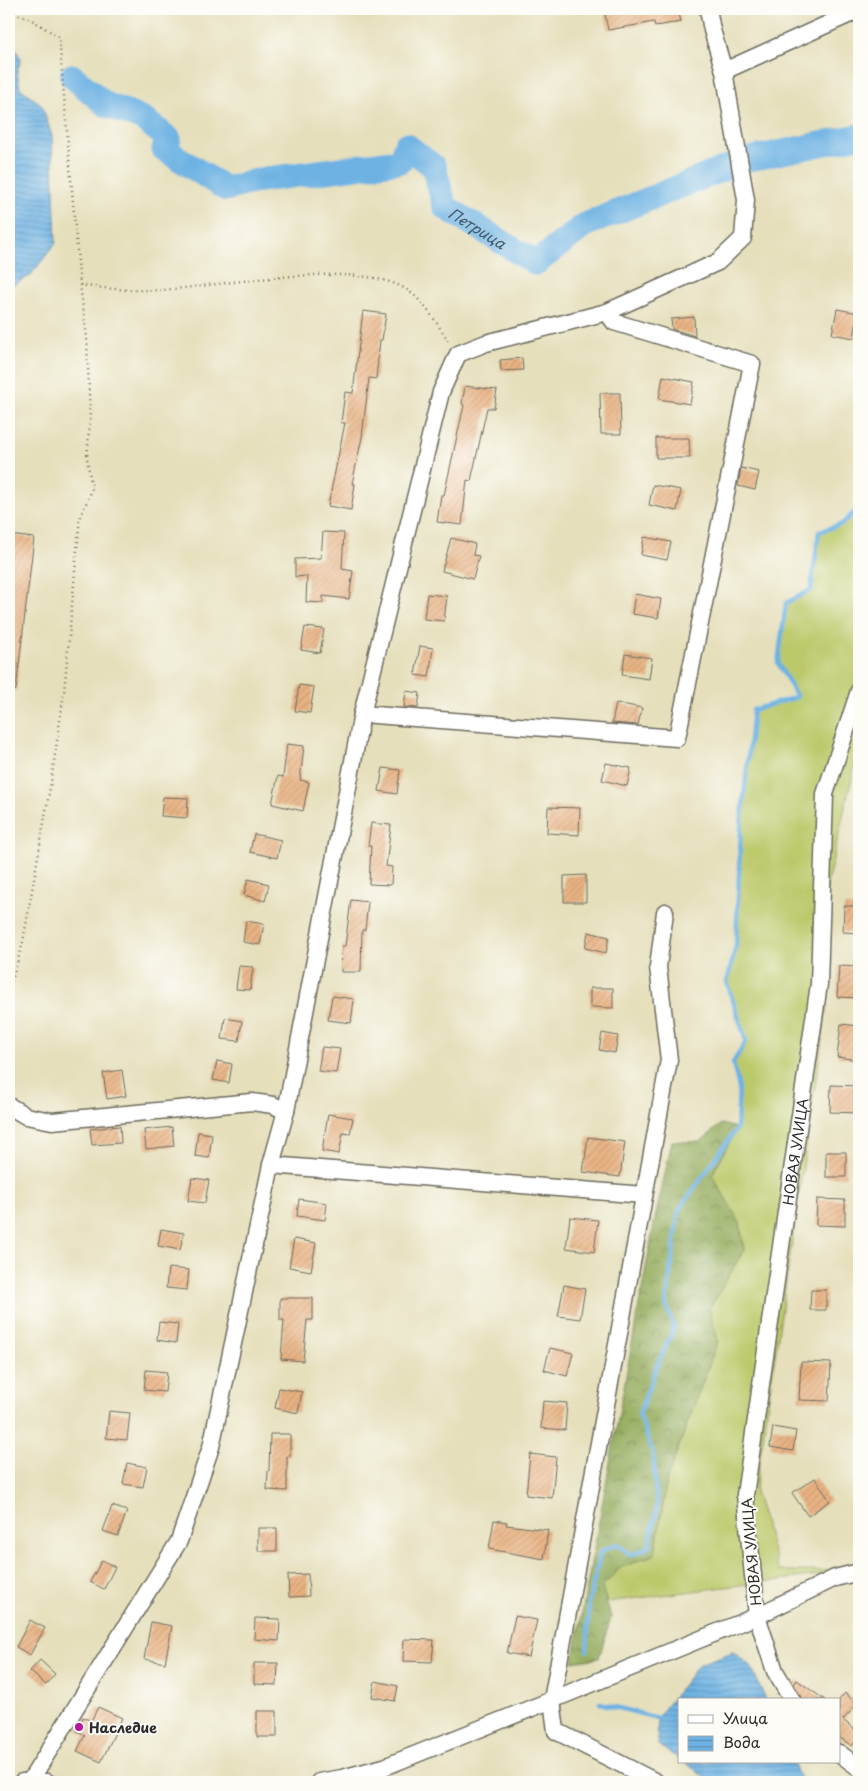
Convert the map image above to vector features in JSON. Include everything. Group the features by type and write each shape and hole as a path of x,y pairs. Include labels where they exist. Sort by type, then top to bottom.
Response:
{"street":[{"path":"26,1782 179,1541 211,1447 271,1165 286,1111 362,714 441,392 458,354 486,343 607,312 718,262 743,238 746,200 724,71 708,9"},
{"path":"724,71 859,10"},
{"path":"362,714 677,738 752,364 614,322 607,312"},
{"name":"НОВАЯ УЛИЦА","path":"791,1698 775,1671 757,1616 745,1495 819,984 825,794 859,691"},
{"path":"656,1782 556,1732 552,1700 669,1060 658,967 665,912"},
{"path":"9,1106 26,1116 52,1121 252,1102 273,1105 286,1111"},
{"path":"271,1165 644,1195"},
{"path":"319,1782 384,1767 757,1616 835,1578 859,1572"},
{"path":"840,1754 859,1768"},
{"path":"26,1782 47,1782"}],"path":[{"path":"9,12 26,17 59,37 80,285 87,336 90,421 87,458 92,490 80,517 64,693 51,782 23,942 9,991"},
{"path":"80,285 119,290 160,290 278,277 327,274 368,278 393,283 410,292 429,312 458,354"}],"green space":[{"path":"859,508 859,748 827,884 820,956 831,958 827,1005 755,1491 779,1571 822,1571 859,1563 859,1570 607,1602 601,1587 620,1568 655,1554 667,1479 718,1340 709,1309 744,1250 740,1223 712,1175 737,1128 739,1088 733,1063 746,1041 727,982 736,946 741,826 753,710 797,697 778,663 786,603 811,590 819,532 842,524"},
{"path":"721,1124 737,1128 712,1175 740,1223 744,1250 709,1309 718,1340 667,1479 655,1554 620,1568 602,1587 611,1617 599,1658 573,1662 654,1224 672,1141 700,1142"}],"water":[{"path":"11,38 21,60 17,71 20,88 42,105 52,136 56,243 30,276 9,287 9,39"},
{"path":"733,1652 751,1666 765,1698 678,1698 678,1758 658,1745 657,1718 699,1664"},
{"path":"688,1764 794,1764 799,1777 806,1782 710,1782"}],"building":[{"path":"604,9 678,9 681,22 655,26 654,22 608,30"},
{"path":"837,309 858,313 854,338 832,334"},
{"path":"363,311 386,314 382,340 380,340 376,379 369,378 362,437 352,484 355,484 351,510 328,506 345,423 341,423 345,392 353,393"},
{"path":"694,317 695,336 672,329 671,319"},
{"path":"522,358 523,370 501,371 500,360"},
{"path":"663,376 694,382 690,404 659,399"},
{"path":"465,386 497,390 494,408 487,408 471,481 467,480 462,525 437,522 441,495 444,495 464,405 462,404"},
{"path":"600,393 620,393 621,434 601,434"},
{"path":"656,438 689,438 690,458 656,458"},
{"path":"741,468 759,472 755,490 738,486"},
{"path":"653,485 681,490 677,511 649,505"},
{"path":"323,532 344,533 342,569 353,571 349,599 323,596 323,603 306,602 307,576 295,577 295,559 321,558"},
{"path":"9,535 34,538 16,690 9,690"},
{"path":"644,537 671,542 667,560 641,555"},
{"path":"451,538 475,544 473,555 479,556 473,579 442,571"},
{"path":"427,594 447,596 444,621 424,619"},
{"path":"635,594 661,599 658,618 632,614"},
{"path":"305,627 324,629 320,653 301,650"},
{"path":"420,646 433,648 429,677 415,675"},
{"path":"625,654 652,658 649,679 622,675"},
{"path":"299,685 314,687 310,713 295,711"},
{"path":"406,691 420,693 418,708 404,707"},
{"path":"616,703 642,708 638,725 612,723"},
{"path":"287,744 304,746 300,780 309,782 303,811 272,804 278,776 283,777"},
{"path":"606,763 631,768 627,786 602,780"},
{"path":"383,768 400,770 397,794 379,791"},
{"path":"163,797 188,798 187,818 161,816"},
{"path":"548,807 580,808 579,835 547,833"},
{"path":"371,823 391,825 386,866 392,867 391,885 369,884 371,846 368,846"},
{"path":"254,834 281,840 277,858 250,852"},
{"path":"586,875 586,902 564,902 564,876"},
{"path":"248,879 269,884 265,901 244,895"},
{"path":"351,900 368,902 365,930 362,930 361,972 341,972 342,946 345,946"},
{"path":"844,906 859,906 859,933 843,932"},
{"path":"246,921 264,924 260,945 243,942"},
{"path":"588,932 609,937 606,953 585,948"},
{"path":"239,966 253,967 250,990 236,989"},
{"path":"839,966 859,967 859,998 837,997"},
{"path":"590,988 613,988 613,1008 590,1007"},
{"path":"332,996 354,999 351,1023 328,1020"},
{"path":"225,1018 242,1021 239,1041 222,1039"},
{"path":"841,1024 859,1026 858,1060 837,1057"},
{"path":"602,1033 618,1036 615,1053 599,1050"},
{"path":"322,1047 340,1049 336,1073 318,1071"},
{"path":"217,1061 232,1064 229,1083 213,1080"},
{"path":"122,1070 126,1096 107,1099 103,1073"},
{"path":"831,1085 859,1086 858,1113 830,1112"},
{"path":"328,1114 353,1118 350,1134 343,1133 339,1154 322,1151"},
{"path":"120,1126 121,1143 92,1145 90,1129"},
{"path":"172,1127 174,1146 146,1149 144,1130"},
{"path":"198,1132 212,1134 209,1158 195,1156"},
{"path":"588,1137 625,1142 620,1177 583,1172"},
{"path":"826,1152 846,1152 846,1177 826,1177"},
{"path":"192,1178 209,1180 205,1203 188,1201"},
{"path":"299,1199 327,1203 325,1220 297,1216"},
{"path":"817,1199 845,1200 845,1226 816,1225"},
{"path":"570,1217 598,1220 594,1252 566,1248"},
{"path":"161,1229 184,1233 180,1250 158,1246"},
{"path":"294,1239 316,1243 311,1271 289,1267"},
{"path":"168,1268 189,1270 187,1290 166,1288"},
{"path":"564,1285 585,1289 580,1319 558,1316"},
{"path":"811,1290 826,1290 826,1310 810,1310"},
{"path":"280,1298 313,1298 313,1320 307,1320 303,1361 281,1359 284,1320 280,1320"},
{"path":"159,1322 178,1324 176,1343 157,1340"},
{"path":"550,1348 573,1353 567,1376 544,1370"},
{"path":"801,1362 831,1363 829,1401 799,1400"},
{"path":"146,1370 167,1372 165,1392 144,1390"},
{"path":"279,1388 302,1392 298,1413 275,1408"},
{"path":"543,1401 567,1403 565,1430 541,1428"},
{"path":"109,1411 130,1413 127,1440 106,1438"},
{"path":"773,1427 796,1431 793,1451 770,1447"},
{"path":"270,1434 290,1434 290,1457 287,1456 287,1491 267,1490"},
{"path":"530,1454 556,1457 552,1498 526,1495"},
{"path":"127,1463 147,1467 143,1487 123,1484"},
{"path":"815,1478 830,1501 808,1516 792,1493"},
{"path":"112,1506 127,1511 118,1536 103,1531"},
{"path":"494,1520 507,1522 506,1525 548,1530 544,1559 489,1549"},
{"path":"258,1528 277,1528 277,1551 258,1551"},
{"path":"102,1560 115,1567 104,1589 90,1582"},
{"path":"308,1574 309,1596 289,1597 288,1575"},
{"path":"515,1616 537,1620 529,1657 507,1653"},
{"path":"255,1618 280,1619 279,1641 254,1639"},
{"path":"30,1620 45,1628 30,1655 16,1647"},
{"path":"151,1622 172,1626 165,1663 144,1659"},
{"path":"404,1639 434,1640 432,1662 403,1661"},
{"path":"40,1660 55,1674 46,1685 30,1671"},
{"path":"254,1663 278,1663 277,1685 254,1684"},
{"path":"797,1680 822,1698 801,1698 794,1684"},
{"path":"375,1681 398,1686 395,1701 372,1697"},
{"path":"845,1693 857,1704 843,1720 859,1733 859,1737 852,1746 840,1738 840,1699"},
{"path":"98,1707 122,1718 101,1762 77,1751 85,1735 77,1731 83,1717 91,1721"},
{"path":"257,1711 277,1711 277,1737 257,1737"}],"waterway":[{"name":"Петрица","path":"72,76 105,104 143,119 169,139 164,149 226,189 260,180 400,161 406,145 434,167 445,207 536,263 585,225 745,160 859,136"},
{"path":"587,1651 589,1601 601,1551 617,1544 631,1555 649,1547 657,1507 653,1453 639,1414 656,1368 674,1328 666,1304 679,1210 737,1128 739,1088 733,1063 746,1041 727,982 736,946 741,826 753,710 797,697 778,663 786,603 811,590 819,532 842,524 859,508"},
{"path":"600,1703 657,1718"}],"place":[{"name":"Наследие","path":"79,1727"}]}
